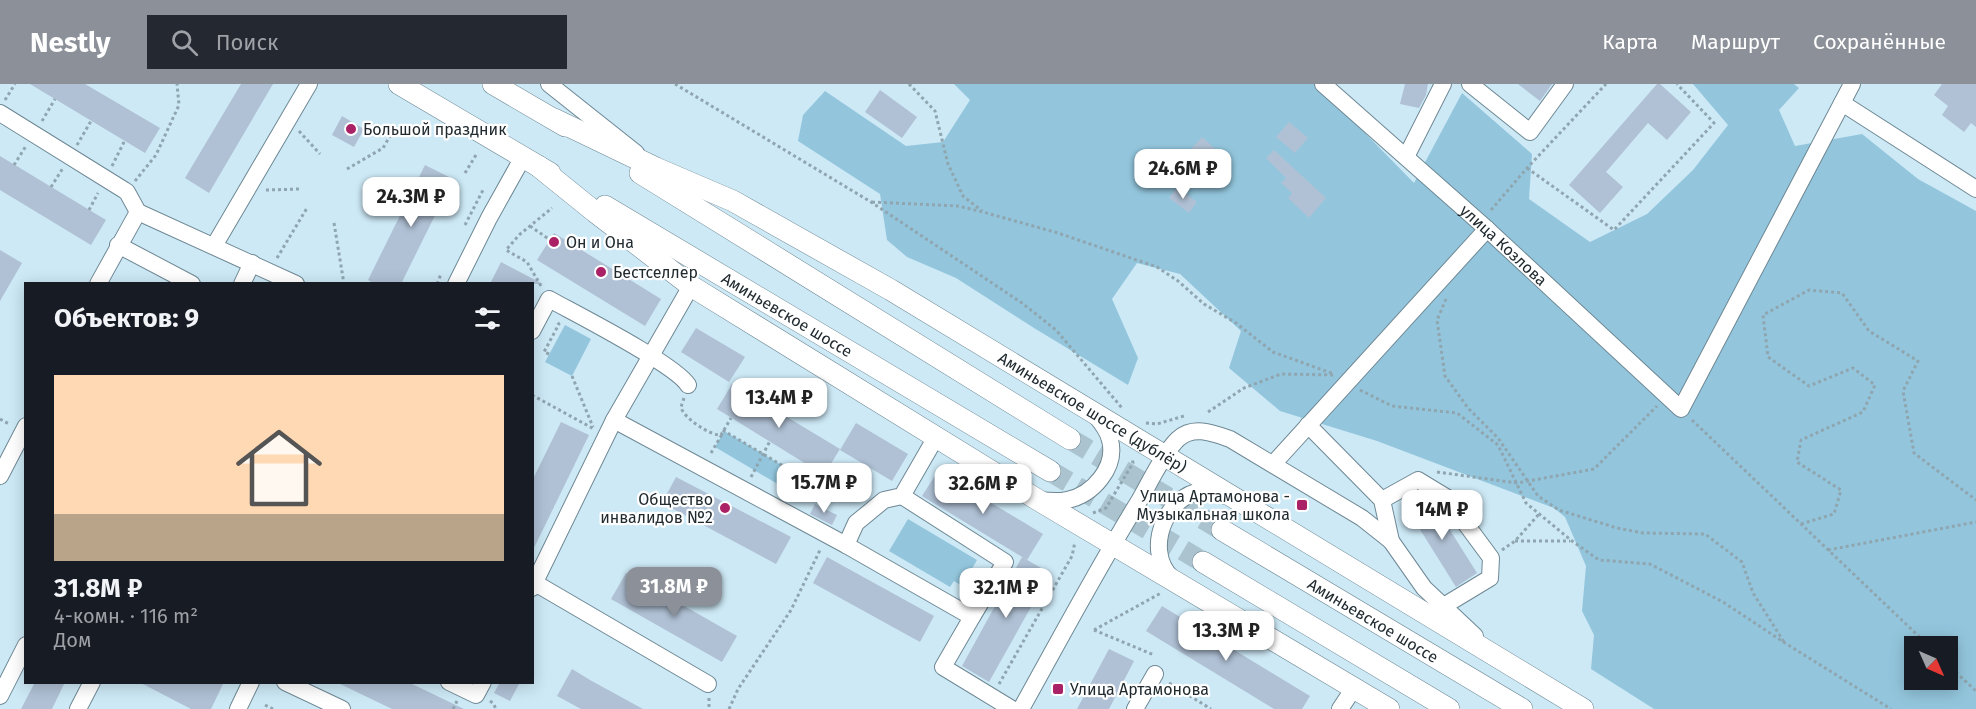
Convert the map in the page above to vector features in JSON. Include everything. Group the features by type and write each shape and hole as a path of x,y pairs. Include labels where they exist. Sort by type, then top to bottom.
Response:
{"main road":[{"name":"Аминьевское шоссе","path":"399,84 1050,471"},
{"path":"493,84 554,119 1070,439"},
{"name":"Аминьевское шоссе (дублёр)","path":"554,119 656,168 733,201 891,290 1583,709"},
{"path":"531,162 691,286 1112,545 1172,588 1389,709"},
{"name":"Аминьевское шоссе","path":"1222,530 1522,709"},
{"path":"1203,562 1449,709"}],"street":[{"path":"214,246 309,84"},
{"name":"Аминьевское шоссе (дублёр)","path":"549,84 656,168"},
{"name":"улица Козлова","path":"1323,84 1484,226 1681,409"},
{"path":"1406,157 1443,84"},
{"path":"1470,84 1530,132 1565,84"},
{"path":"1681,409 1852,84"},
{"path":"1842,103 1976,189"},
{"path":"3,107 127,192 138,212 292,282"},
{"path":"457,282 489,218 531,162"},
{"path":"99,282 138,212"},
{"path":"1274,464 1308,425 1341,379 1484,226"},
{"path":"118,245 188,282"},
{"path":"243,282 252,263"},
{"path":"691,286 614,420 600,432 534,585 708,689"},
{"path":"534,327 549,299 651,357 683,378 688,385"},
{"path":"1038,500 1056,501 1074,498 1090,489 1103,475 1109,458 1110,439 1094,413"},
{"path":"614,420 846,545 972,617"},
{"path":"1308,425 1382,500 1391,541"},
{"path":"0,476 24,430"},
{"path":"1021,709 1112,545 1166,456 1178,438 1189,432 1206,430 1230,439 1362,518 1391,541 1424,588 1442,607 1503,660"},
{"path":"902,496 936,437"},
{"path":"1382,500 1418,480 1446,497 1491,558 1490,578 1442,607"},
{"path":"1172,588 1159,554 1159,535 1166,518 1178,503 1194,494 1213,491 1233,498"},
{"path":"846,545 856,523 884,500 902,496 1005,562 943,667 1012,709"},
{"path":"0,696 24,649"},
{"path":"1135,709 1155,674"},
{"path":"78,709 91,684"},
{"path":"238,709 250,684"},
{"path":"289,684 342,709"},
{"path":"453,684 476,695 482,684"},
{"path":"1340,709 1354,688"}],"path":[{"path":"3,107 15,84"},
{"path":"127,192 156,154 178,105 177,84"},
{"path":"675,84 871,202 1022,303 1056,330 1123,409"},
{"path":"909,84 935,111 948,164 963,196 983,212"},
{"path":"1484,226 1527,168 1606,84"},
{"path":"1527,168 1614,230 1714,123 1677,84"},
{"path":"288,119 320,154"},
{"path":"347,169 383,148 393,131"},
{"path":"106,177 125,140"},
{"path":"465,173 476,155"},
{"path":"246,191 300,189"},
{"path":"871,202 958,206 1058,233 1157,267 1178,281 1204,304 1236,323 1273,352 1341,379 1392,406 1457,413 1498,445 1526,503 1599,560 1650,564 1723,602 1891,709"},
{"path":"269,271 307,208"},
{"path":"549,299 527,262 506,250 552,208"},
{"path":"334,223 344,282"},
{"path":"530,226 550,240"},
{"path":"1451,289 1437,320 1445,376 1468,408 1497,438 1538,496 1559,510 1617,528 1643,533 1705,534 1742,562 1753,593 1785,643"},
{"path":"1801,524 1834,514 1841,490 1797,462 1801,440 1863,412 1875,385 1853,368 1809,386 1768,357 1763,315 1809,290 1842,293 1869,331 1918,361 1903,391 1914,453 1976,500"},
{"path":"538,348 544,352"},
{"path":"1208,412 1244,388 1281,374 1341,379"},
{"path":"572,376 600,432"},
{"path":"688,385 681,407 682,412 688,418 718,436 731,418"},
{"path":"534,395 600,432"},
{"path":"1418,480 1429,470 1517,483 1594,469 1667,396"},
{"path":"1681,409 1918,636"},
{"path":"715,447 724,431 802,477"},
{"path":"743,490 770,441"},
{"path":"793,493 809,465"},
{"path":"1491,558 1515,542 1539,514"},
{"path":"1828,550 1976,522"},
{"path":"729,709 738,689 791,610 827,536"},
{"path":"992,697 1072,555 1076,538"},
{"path":"1515,542 1572,541"},
{"path":"1172,588 1094,630 1154,655 1155,674 1211,709"},
{"path":"1958,674 1976,691"},
{"path":"708,689 709,709"},
{"path":"265,705 273,709"}],"shaded area":[{"path":"954,84 1324,84 1319,86 1414,183 1462,93 1532,154 1529,199 1590,242 1647,214 1693,170 1728,125 1693,84 1794,84 1799,88 1779,110 1795,146 1862,134 1918,179 1976,211 1976,709 1654,709 1591,669 1594,635 1582,611 1586,566 1565,517 1554,508 1377,441 1280,411 1229,368 1241,331 1180,274 1137,263 1112,299 1138,358 1128,385 956,278 907,257 887,240 880,194 798,141 803,115 825,91 906,146 943,142 970,100"},
{"path":"565,325 591,339 572,376 545,362"},
{"path":"724,431 802,477 793,493 715,447"},
{"path":"908,519 977,560 962,586 954,581 950,587 889,551"}],"building":[{"path":"30,84 85,84 160,128 145,153"},
{"path":"241,84 273,84 209,193 185,178"},
{"path":"1405,84 1428,84 1426,95 1419,108 1400,104"},
{"path":"1518,84 1552,84 1540,101"},
{"path":"1657,84 1660,84 1691,112 1667,140 1648,123 1606,172 1623,187 1600,213 1569,185"},
{"path":"1942,84 1976,84 1976,127 1971,123 1964,132 1942,115 1948,106 1934,95"},
{"path":"880,90 917,117 902,138 865,112"},
{"path":"342,116 364,129 354,147 332,135"},
{"path":"1289,122 1308,138 1295,153 1276,137"},
{"path":"1202,137 1224,157 1212,170 1189,151"},
{"path":"1274,150 1326,198 1309,218 1288,198 1292,193 1281,183 1286,178 1266,158"},
{"path":"0,156 106,220 91,245 0,190"},
{"path":"425,165 453,179 402,282 368,280"},
{"path":"1177,187 1197,202 1189,213 1169,198"},
{"path":"554,233 661,299 645,326 537,260"},
{"path":"0,250 22,263 0,301"},
{"path":"501,262 543,284 534,284 534,282 491,282"},
{"path":"696,328 745,357 729,382 681,352"},
{"path":"732,384 840,449 824,475 717,409"},
{"path":"561,422 589,435 534,548 534,477"},
{"path":"856,423 908,454 892,481 840,450"},
{"path":"938,471 1043,534 1027,560 922,496"},
{"path":"676,477 791,537 776,564 662,503"},
{"path":"1424,496 1431,500 1477,573 1456,587 1406,507"},
{"path":"815,504 837,515 832,525 810,514"},
{"path":"827,557 934,616 920,642 813,583"},
{"path":"1022,557 1050,573 989,682 962,666"},
{"path":"626,573 737,636 722,662 611,599"},
{"path":"1162,606 1310,696 1302,709 1274,709 1146,631"},
{"path":"1109,649 1134,661 1109,709 1077,709"},
{"path":"572,669 643,709 581,709 557,696"},
{"path":"34,684 64,684 52,709 21,709"},
{"path":"143,684 223,684 211,709 191,709"},
{"path":"340,684 412,684 464,709 392,709"},
{"path":"499,684 519,684 510,701 494,693"}],"tunnel":[{"path":"1070,439 1222,530"},
{"path":"1050,471 1203,562"}],"place":[{"name":"Большой праздник","path":"351,129"},
{"name":"Он и Она","path":"554,242"},
{"name":"Бестселлер","path":"601,272"},
{"name":"Улица Артамонова - Музыкальная школа","path":"1302,505"},
{"name":"Общество инвалидов №2","path":"725,508"},
{"name":"Улица Артамонова","path":"1058,689"}]}
